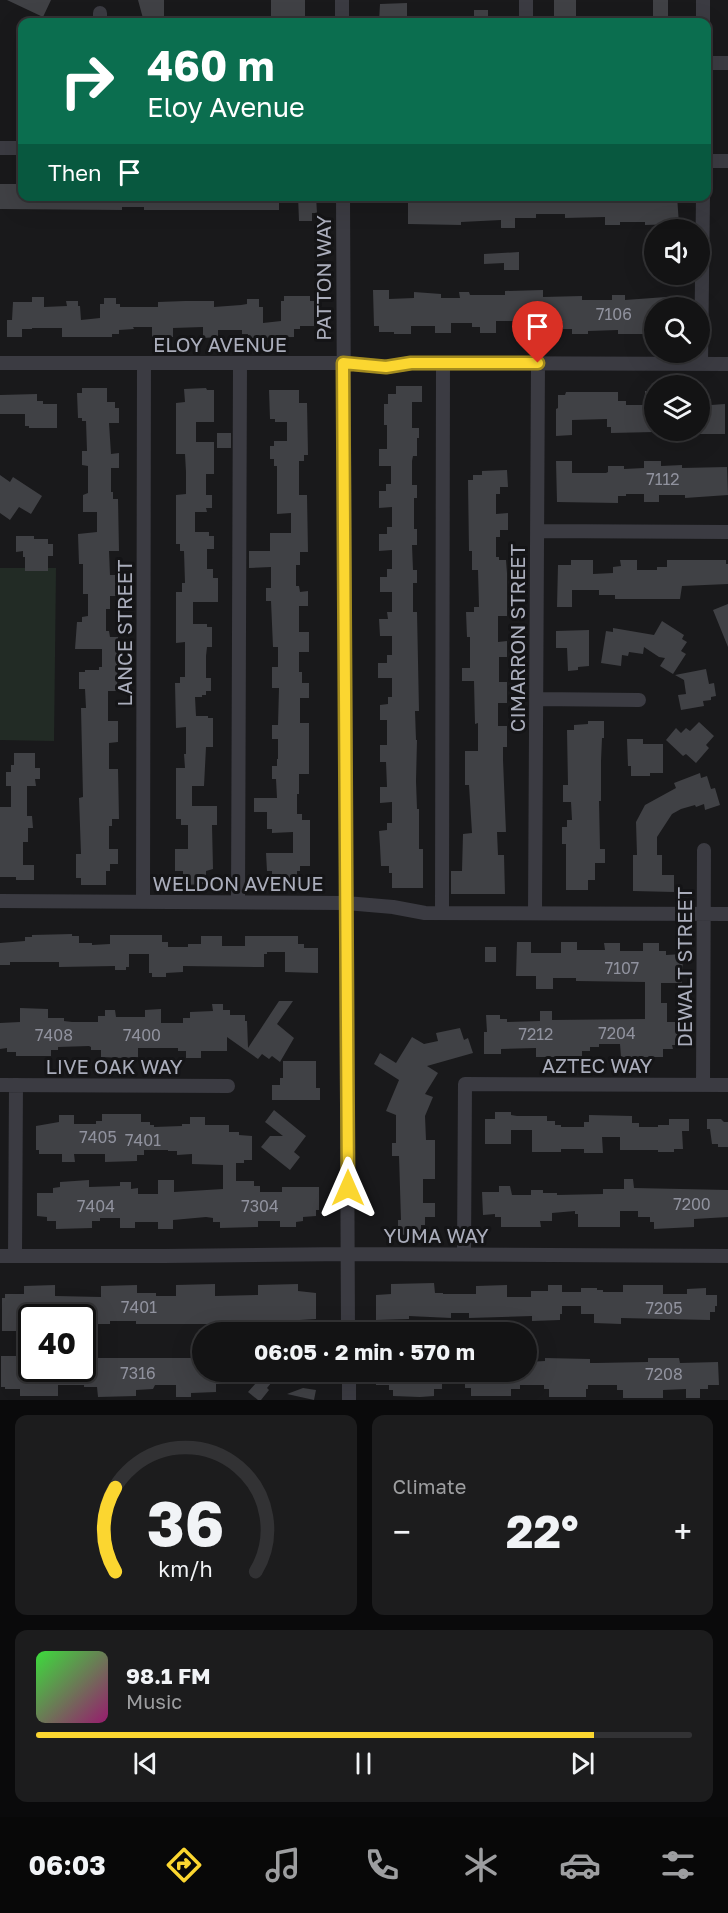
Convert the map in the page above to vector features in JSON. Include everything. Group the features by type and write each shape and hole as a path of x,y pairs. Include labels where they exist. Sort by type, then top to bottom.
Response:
{"street":[{"path":"342,0 342,18"},
{"path":"526,0 526,18"},
{"path":"703,0 703,18"},
{"path":"711,63 728,63"},
{"path":"0,148 18,148"},
{"path":"711,160 728,161"},
{"name":"PATTON WAY","path":"343,201 348,1322"},
{"path":"701,364 703,201"},
{"name":"ELOY AVENUE","path":"0,363 343,363 386,367 411,363 728,364"},
{"name":"LANCE STREET","path":"143,902 144,363"},
{"path":"238,902 240,363"},
{"path":"442,913 444,363"},
{"name":"CIMARRON STREET","path":"535,914 538,363"},
{"path":"537,531 728,532"},
{"path":"536,699 639,700"},
{"name":"DEWALT STREET","path":"703,1085 704,850"},
{"name":"WELDON AVENUE","path":"0,902 346,903 393,907 425,913 728,914"},
{"name":"AZTEC WAY","path":"464,1254 465,1084 728,1085"},
{"name":"LIVE OAK WAY","path":"0,1085 228,1086"},
{"path":"15,1256 16,1085"},
{"name":"YUMA WAY","path":"0,1256 464,1254 728,1256"},
{"path":"349,1382 349,1400"}],"shaded area":[{"path":"0,568 56,568 54,741 0,740"}],"building":[{"path":"7,0 51,0 43,17"},
{"path":"138,0 164,0 164,18 143,18"},
{"path":"271,0 305,0 305,18 271,18"},
{"path":"554,0 576,0 576,18 554,18"},
{"path":"653,0 668,0 668,18 653,18"},
{"path":"407,3 407,18 379,18 380,4"},
{"path":"474,10 488,10 488,18 474,18"},
{"path":"0,184 18,184 18,201 279,201 279,210 144,210 144,207 122,207 122,210 0,209"},
{"path":"298,201 316,201 317,213 312,213 312,221 299,221"},
{"path":"408,201 677,201 679,219 644,219 644,222 620,222 620,225 605,225 605,217 565,218 565,214 536,214 536,218 515,218 515,228 501,228 501,220 461,222 461,225 408,224"},
{"path":"519,252 519,270 504,270 504,263 484,264 484,254"},
{"path":"373,290 389,290 389,299 414,298 414,292 441,294 441,298 460,298 459,292 469,292 470,295 505,295 505,291 543,290 543,297 582,296 582,300 612,300 612,295 625,295 625,300 644,299 644,334 618,334 618,330 572,334 572,329 563,329 563,322 543,322 543,333 526,333 526,321 496,321 496,333 480,333 480,327 472,327 472,323 451,323 451,333 435,333 435,326 411,326 411,334 394,334 394,332 379,332 379,326 374,326"},
{"path":"284,296 310,296 310,301 314,301 314,326 300,326 300,329 294,329 294,337 248,338 248,334 242,334 242,330 218,330 218,337 203,338 203,327 173,328 173,337 152,337 152,327 133,327 134,329 119,330 119,334 112,334 112,337 62,337 62,328 32,328 22,329 22,337 7,337 7,320 12,320 13,302 32,302 32,297 44,297 44,307 67,306 66,301 78,301 81,320 100,318 100,304 104,304 104,298 116,298 116,304 120,304 120,307 158,307 158,302 214,301 214,307 247,304 247,299 259,299 259,307 263,307 263,323 281,321 281,301 284,301"},
{"path":"396,386 422,386 422,402 412,402 412,428 419,428 419,438 417,438 417,456 413,456 412,461 412,485 417,485 417,498 414,498 414,529 417,529 417,545 412,545 413,570 417,570 417,583 413,583 413,612 417,612 419,711 415,711 416,781 419,849 423,849 423,888 392,888 392,873 389,873 389,866 381,866 379,831 387,830 387,823 392,823 392,802 380,803 380,787 387,787 386,762 380,762 380,745 387,745 387,720 380,720 380,705 388,704 388,697 392,697 392,678 378,678 378,663 387,663 387,655 392,655 392,636 380,636 379,619 388,619 387,612 392,612 392,592 380,592 380,577 387,577 387,569 392,569 392,550 379,551 379,534 387,534 387,527 392,527 392,507 379,508 379,491 386,491 386,484 391,484 391,466 379,466 379,449 387,449 384,404 388,404 388,394 396,394"},
{"path":"82,388 107,388 107,402 115,402 115,408 119,408 119,423 109,423 111,454 119,453 119,468 111,468 111,492 113,492 113,499 118,499 119,551 109,551 110,575 119,575 119,596 110,596 110,609 106,609 106,631 109,631 110,637 118,637 117,691 108,691 108,721 118,721 118,742 109,743 109,769 118,769 119,819 112,819 112,826 109,826 109,849 118,849 118,864 110,864 110,871 106,871 106,885 81,885 81,878 76,878 76,854 81,854 79,798 83,797 81,708 86,708 85,689 79,689 79,672 99,670 99,667 102,667 102,649 75,649 77,622 82,622 82,617 88,616 88,594 83,594 83,564 79,564 78,534 97,532 97,512 83,512 83,495 88,493 88,466 82,465 82,451 87,451 86,421 78,418 77,393 82,393"},
{"path":"184,389 214,390 214,422 196,422 196,442 214,442 214,474 206,474 206,495 212,495 212,508 206,508 207,512 195,512 195,532 209,532 209,536 214,536 214,549 207,549 207,569 213,569 213,578 218,578 218,602 193,602 193,624 207,624 207,627 212,627 212,647 207,647 206,656 206,678 211,678 211,691 206,691 206,695 202,697 195,697 196,716 213,718 213,747 206,747 204,786 192,786 192,806 217,806 217,825 212,825 213,869 206,871 206,884 183,885 183,871 175,871 175,849 188,849 188,825 181,825 181,819 176,819 176,768 185,768 186,727 176,728 175,683 180,683 180,677 185,677 185,642 176,643 176,592 182,592 182,583 185,583 184,551 180,551 180,544 176,544 176,495 186,494 186,472 185,454 176,454 176,403 185,402"},
{"path":"269,390 299,390 299,403 307,403 308,455 304,455 304,461 299,461 299,495 307,495 308,552 300,552 300,565 296,565 296,586 299,586 300,592 308,591 308,606 299,606 299,632 309,632 309,652 299,652 299,672 302,672 302,683 309,683 309,698 300,698 300,723 309,723 309,774 299,774 297,814 302,814 302,820 310,820 310,866 300,866 300,871 297,871 297,885 272,885 272,871 267,871 266,853 293,853 293,832 272,833 272,829 267,829 267,812 254,812 254,798 277,798 276,779 272,779 272,766 277,766 278,739 272,739 272,725 278,725 279,688 272,688 272,667 278,667 278,647 273,647 271,601 266,601 266,588 271,588 271,567 249,568 249,551 270,551 270,533 291,533 291,513 277,514 277,466 274,466 274,459 270,459 270,446 274,446 274,441 287,441 287,422 275,422 275,419 270,419"},
{"path":"566,392 618,392 618,401 626,401 626,405 644,405 644,432 611,433 611,427 607,427 607,419 572,420 572,435 556,436 558,395 565,395"},
{"path":"37,394 37,401 43,401 43,404 57,404 57,428 29,428 25,426 25,414 0,414 0,395"},
{"path":"710,399 711,405 725,404 725,434 710,434"},
{"path":"217,433 231,433 231,448 217,448"},
{"path":"556,461 572,461 572,473 606,473 608,466 624,466 624,469 644,468 644,461 661,461 661,466 682,465 682,468 727,467 728,495 685,498 685,495 659,495 659,502 644,502 644,494 626,494 626,496 618,496 618,503 557,502"},
{"path":"507,470 508,487 500,487 500,494 496,494 496,514 508,513 508,530 500,530 500,537 496,537 496,557 499,557 499,560 506,560 507,573 507,616 498,616 498,642 507,641 507,657 499,657 499,682 507,682 507,703 498,703 498,726 507,726 507,747 503,747 506,832 497,832 498,855 504,855 505,894 451,894 451,871 462,871 463,834 472,833 469,785 465,785 465,751 478,751 474,681 462,681 462,668 470,668 470,637 467,637 466,612 474,612 474,607 479,607 478,570 472,570 472,551 469,551 468,480 473,480 473,475 482,475 482,471"},
{"path":"0,475 10,482 13,477 42,496 31,514 19,507 10,520 0,513"},
{"path":"16,536 48,539 48,544 53,544 53,556 48,556 48,571 25,571 23,551 16,552"},
{"path":"571,560 593,560 593,574 613,573 613,567 621,566 620,560 637,560 637,570 657,570 657,567 667,567 667,560 726,560 728,584 682,586 680,599 615,599 615,595 599,595 599,590 572,590 572,607 557,607 558,565 571,565"},
{"path":"728,604 728,647 713,610"},
{"path":"662,621 684,635 682,639 687,642 681,651 686,654 673,674 660,666 665,658 659,657 644,647 643,654 629,652 628,656 622,655 621,666 601,663 606,631 613,632 613,628 654,635"},
{"path":"589,630 589,666 568,671 567,648 556,648 556,631"},
{"path":"706,669 709,684 714,683 716,696 711,697 711,700 703,701 704,706 681,710 678,695 686,694 684,680 675,675"},
{"path":"588,721 604,721 601,801 599,801 600,849 605,849 605,863 595,863 595,880 588,880 588,890 566,890 566,844 562,844 562,827 567,827 567,820 572,820 571,802 563,802 563,785 568,785 567,730 574,730 574,725 588,724"},
{"path":"699,722 714,736 706,745 709,748 696,763 686,754 683,756 666,740 676,728 681,733 686,728 690,731"},
{"path":"627,739 643,739 643,744 663,744 663,773 631,776 631,766 628,766"},
{"path":"14,753 35,753 35,768 40,768 40,779 35,779 36,786 27,786 27,816 32,816 33,828 28,828 28,842 23,842 23,865 34,865 34,880 0,877 0,807 11,807 11,786 6,786 6,772 11,772 11,765 14,765"},
{"path":"700,773 701,778 707,776 711,789 715,788 720,805 705,810 704,804 681,809 672,814 657,837 657,855 662,855 662,875 674,875 674,892 633,891 633,855 637,855 636,822 645,805 676,788 674,783"},
{"path":"72,934 72,936 79,936 79,943 92,943 92,945 110,944 110,935 162,935 162,942 168,942 168,947 188,947 188,944 201,944 201,936 222,936 222,946 245,946 245,936 298,936 298,944 304,944 304,948 318,948 318,973 285,972 285,952 264,954 264,967 183,966 183,972 166,973 166,977 152,977 152,973 149,973 149,954 129,954 129,967 126,967 126,970 115,970 115,966 59,967 59,962 10,962 10,965 0,965 0,943 25,941 25,937 32,937 32,935"},
{"path":"517,942 531,942 531,953 561,953 561,942 577,942 577,950 605,950 604,943 620,943 620,951 643,951 643,943 659,943 659,951 666,951 666,955 683,954 682,983 661,983 661,1003 667,1003 667,1022 681,1022 681,1045 672,1045 673,1049 663,1049 663,1057 621,1057 620,1044 599,1044 599,1047 590,1047 590,1051 582,1051 582,1057 536,1057 536,1048 501,1049 501,1054 484,1054 484,1032 487,1032 486,1015 500,1015 500,1019 507,1019 507,1022 540,1021 540,1011 552,1011 552,1020 645,1019 645,982 576,981 576,978 553,978 553,989 536,989 536,976 516,976"},
{"path":"485,947 496,947 496,962 485,962"},
{"path":"279,1001 293,1001 277,1024 294,1038 280,1062 272,1056 269,1059 262,1054 258,1059 227,1037 227,1051 201,1051 201,1058 186,1058 186,1051 178,1051 178,1048 138,1048 138,1057 123,1058 101,1057 101,1050 91,1050 89,1046 58,1047 58,1050 51,1050 51,1056 16,1056 16,1052 7,1052 7,1048 0,1049 0,1023 20,1022 20,1008 48,1009 48,1018 64,1018 64,1021 72,1022 98,1022 98,1016 105,1016 105,1010 115,1010 116,1017 145,1017 145,1010 161,1009 161,1023 183,1023 183,1018 190,1018 190,1012 213,1011 212,1004 223,1004 223,1010 230,1010 230,1015 245,1015 248,1048"},
{"path":"460,1028 464,1040 468,1038 473,1053 427,1066 438,1073 425,1094 433,1097 425,1116 426,1140 435,1140 435,1179 423,1179 423,1203 435,1203 435,1217 425,1217 425,1225 421,1225 421,1234 398,1235 398,1220 401,1220 399,1156 392,1156 392,1143 396,1143 396,1115 386,1111 399,1080 374,1064 380,1053 396,1063 412,1037 424,1044 438,1041 436,1033"},
{"path":"283,1061 316,1061 316,1088 320,1088 320,1100 272,1100 272,1085 280,1085 280,1078 283,1078"},
{"path":"274,1110 306,1136 294,1152 300,1157 290,1170 261,1147 270,1136 283,1136 265,1122"},
{"path":"495,1112 511,1112 511,1115 517,1116 547,1116 547,1121 555,1121 555,1125 561,1125 561,1127 584,1127 584,1122 589,1122 589,1115 632,1116 632,1123 639,1123 639,1127 669,1125 669,1119 689,1119 689,1131 682,1131 683,1149 674,1149 674,1152 620,1150 620,1137 602,1137 603,1153 584,1153 584,1149 532,1152 532,1130 511,1130 511,1144 485,1144 485,1119 495,1119"},
{"path":"102,1114 141,1114 141,1122 150,1122 150,1125 154,1127 190,1124 190,1117 205,1117 205,1125 229,1125 229,1132 252,1136 252,1160 236,1163 236,1181 254,1181 254,1186 260,1186 260,1192 282,1192 282,1187 319,1187 319,1210 316,1210 316,1216 303,1217 303,1221 296,1222 296,1227 280,1227 280,1221 258,1221 258,1227 220,1228 220,1222 213,1222 213,1218 206,1217 173,1220 173,1229 158,1229 158,1222 135,1222 135,1228 120,1228 120,1218 100,1218 100,1221 92,1221 92,1228 56,1229 56,1221 47,1221 47,1217 37,1216 37,1193 53,1193 53,1188 60,1187 60,1182 89,1180 89,1187 120,1186 120,1182 131,1182 131,1189 138,1188 138,1194 158,1194 158,1180 174,1180 174,1192 223,1189 223,1165 192,1164 192,1154 177,1155 177,1151 144,1150 144,1155 137,1155 137,1161 105,1162 105,1154 74,1154 75,1162 62,1162 62,1154 39,1154 39,1150 36,1150 36,1126 59,1122 59,1115 74,1115 74,1124 96,1124 96,1121 102,1121"},
{"path":"707,1119 721,1119 728,1122 728,1147 718,1147 718,1144 712,1144 710,1129 707,1129"},
{"path":"624,1179 633,1179 634,1188 728,1190 728,1217 694,1219 694,1227 654,1229 654,1222 650,1222 650,1217 638,1217 638,1211 620,1211 620,1227 578,1227 578,1214 575,1214 575,1211 552,1213 552,1221 540,1221 541,1227 501,1227 501,1217 495,1217 495,1214 483,1215 482,1192 499,1192 499,1186 510,1186 512,1195 531,1195 531,1190 543,1190 543,1193 557,1193 557,1195 603,1194 603,1189 624,1189"},
{"path":"434,1283 435,1293 443,1294 476,1294 476,1286 507,1285 507,1297 531,1297 531,1291 548,1291 548,1285 562,1285 562,1292 581,1292 581,1288 597,1288 603,1292 623,1292 623,1285 663,1285 663,1294 687,1294 687,1289 706,1288 706,1295 717,1295 717,1306 715,1306 715,1312 710,1312 710,1320 621,1318 621,1324 594,1323 594,1314 581,1314 581,1306 562,1306 560,1320 532,1321 532,1316 469,1318 469,1313 451,1313 451,1318 409,1316 409,1319 376,1320 376,1295 391,1294 391,1284"},
{"path":"215,1284 215,1296 258,1295 258,1285 298,1284 298,1291 316,1293 316,1319 267,1322 192,1322 192,1324 136,1324 136,1321 110,1321 110,1324 96,1324 96,1304 18,1304 18,1331 2,1331 2,1298 5,1298 5,1294 24,1294 24,1286 55,1285 55,1296 101,1297 101,1286 137,1285 137,1293 176,1296 176,1285"},
{"path":"1,1356 18,1356 18,1382 96,1382 96,1358 192,1358 192,1382 234,1382 234,1384 216,1384 216,1392 191,1393 191,1397 176,1397 176,1385 155,1385 153,1389 136,1390 136,1396 98,1397 97,1387 84,1387 84,1385 58,1385 58,1396 20,1396 20,1389 1,1387"},
{"path":"545,1358 590,1359 590,1363 648,1362 648,1358 679,1358 680,1363 718,1362 719,1385 708,1385 708,1389 700,1389 700,1398 686,1398 686,1389 663,1390 663,1398 623,1398 623,1390 617,1390 617,1385 588,1385 586,1397 549,1397 549,1389 544,1389 544,1385 520,1385 520,1389 511,1389 511,1396 471,1396 471,1388 465,1388 465,1384 442,1384 442,1389 434,1389 434,1396 420,1397 393,1396 393,1390 389,1390 389,1385 376,1385 376,1382 537,1382 537,1361 545,1361"},
{"path":"272,1382 261,1400 248,1392 256,1383"},
{"path":"303,1388 316,1390 314,1400 287,1394"}],"route":[{"path":"348,1188 343,363 386,367 411,363 538,363"}]}
